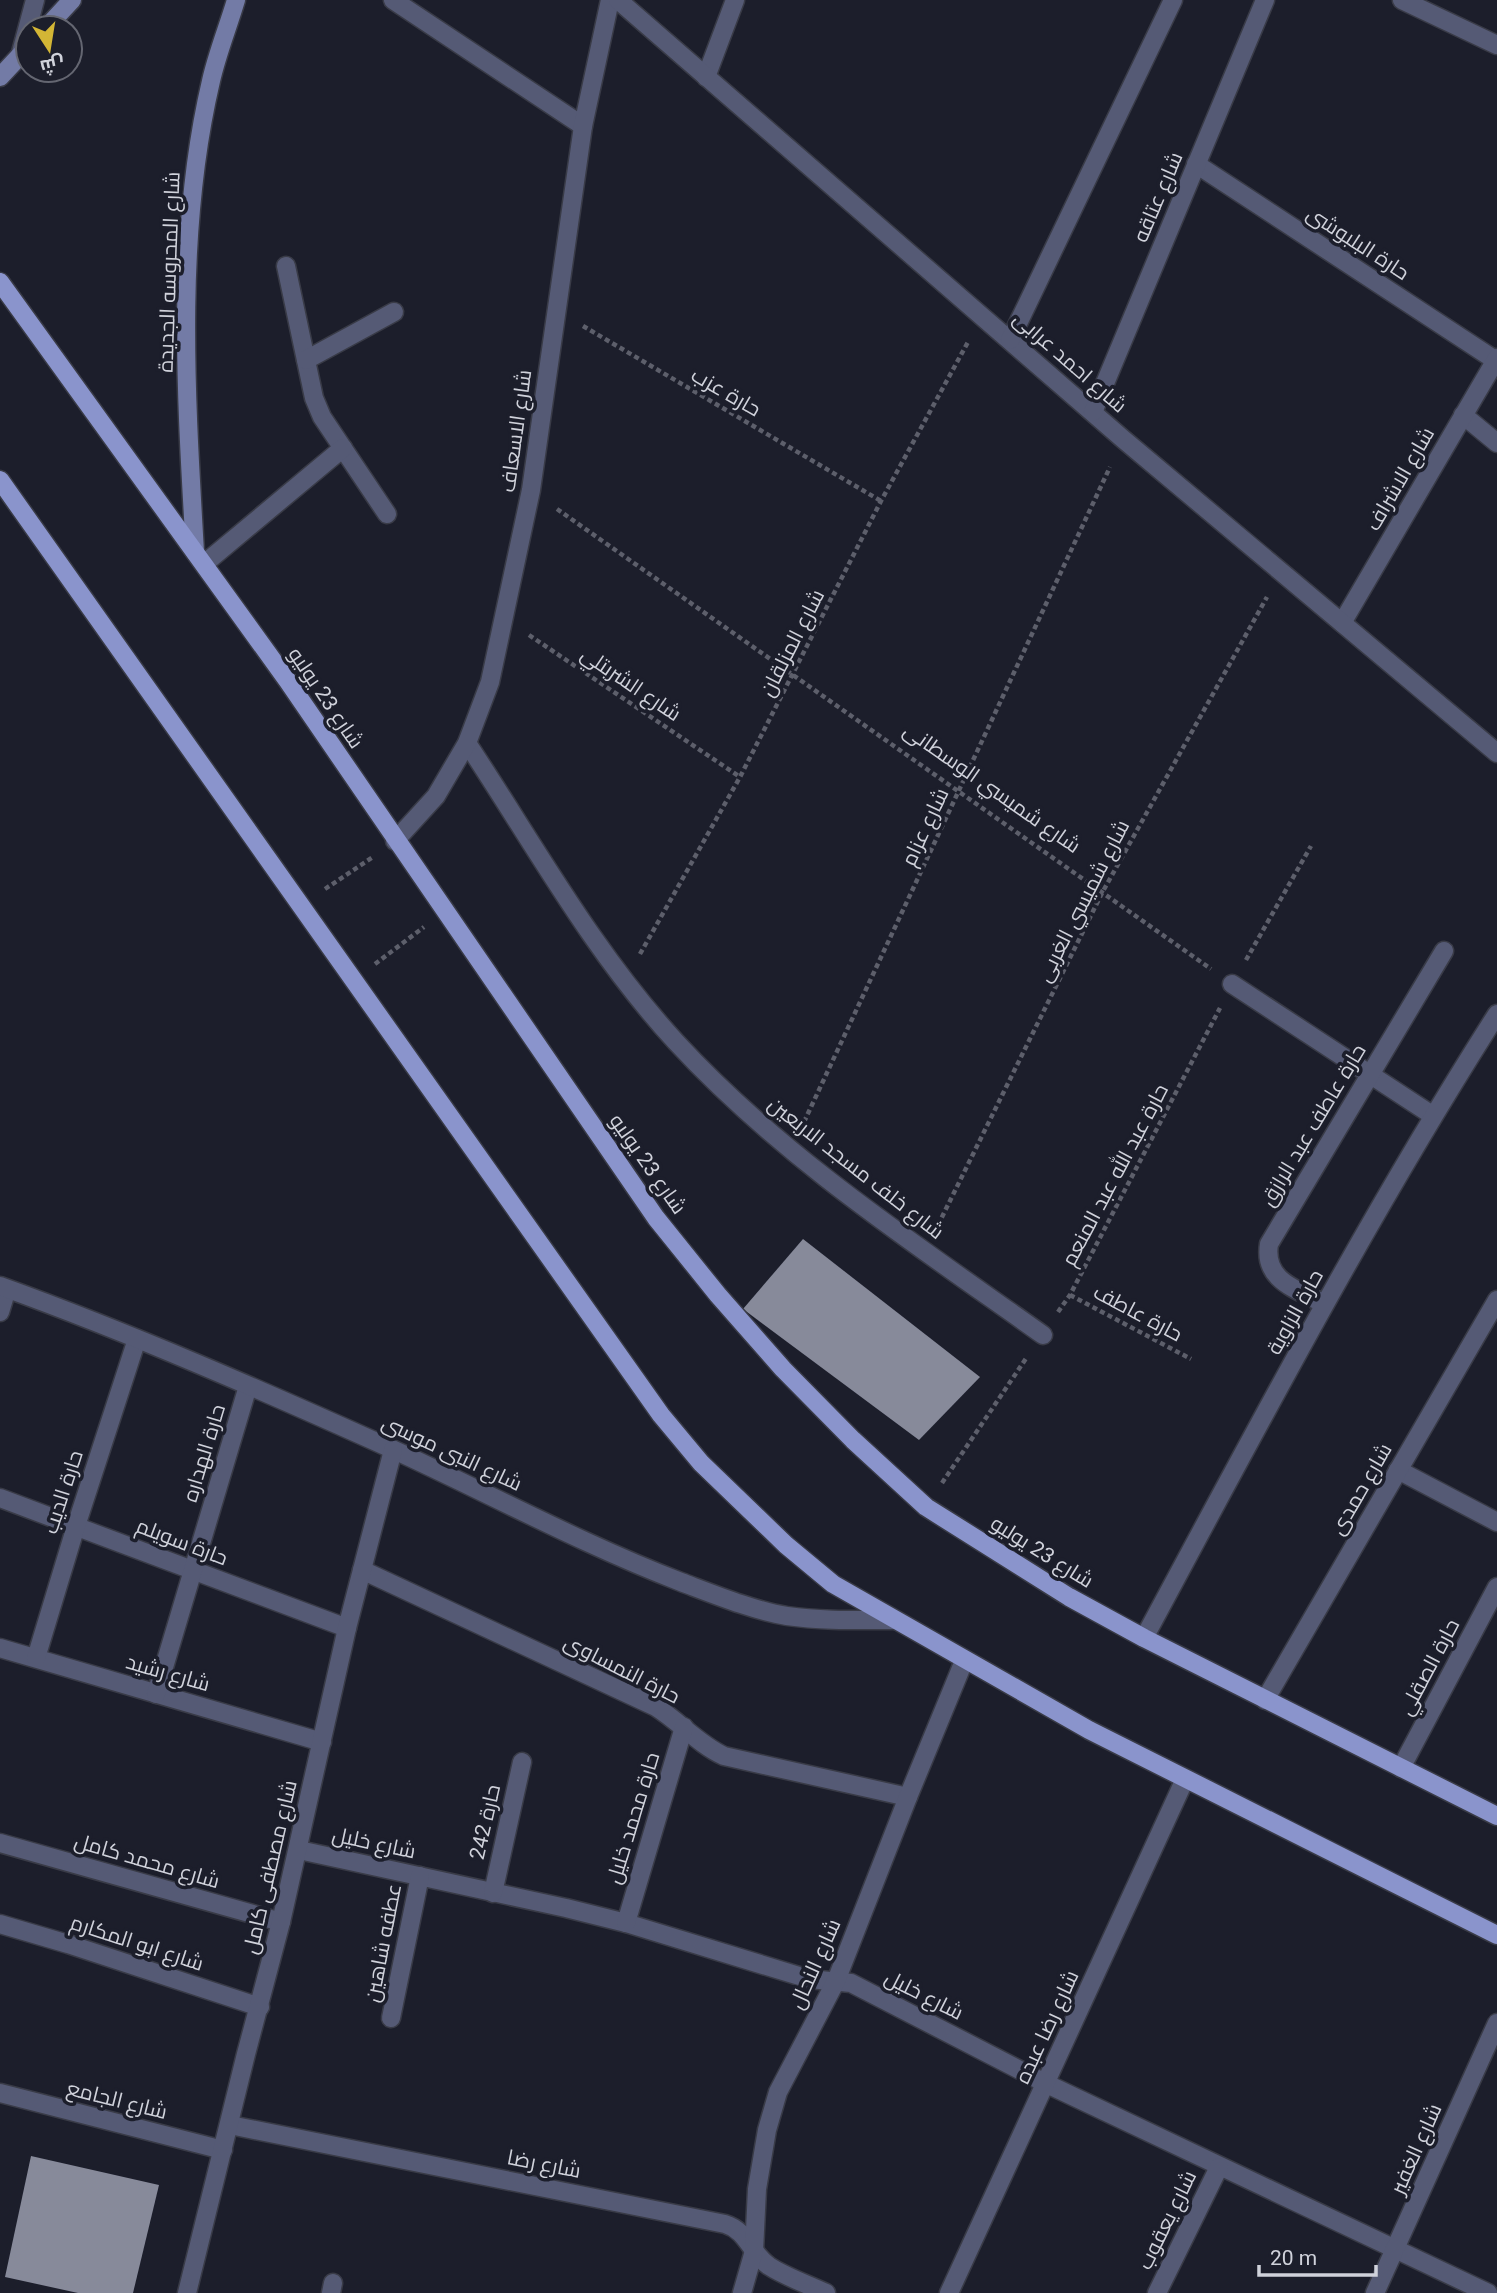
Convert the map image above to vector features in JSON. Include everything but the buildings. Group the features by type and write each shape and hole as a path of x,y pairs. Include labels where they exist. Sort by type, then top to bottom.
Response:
{"main road":[{"path":"59,14 72,0"},
{"name":"شارع المحروسه الجديدة","path":"199,558 187,420 187,307 192,193 211,80 236,0"},
{"path":"0,77 14,62"},
{"name":"شارع 23 يوليو","path":"0,282 286,680 656,1217 718,1296 783,1369 853,1440 926,1507 1069,1597 1265,1700 1497,1816"},
{"path":"0,480 661,1415 701,1463 786,1545 833,1584 893,1620 1089,1730 1497,1935"}],"street":[{"path":"393,0 583,126"},
{"name":"شارع الاسعاف","path":"395,841 436,796 467,743 490,682 531,490 583,126 610,0"},
{"name":"شارع احمد عرابى","path":"618,0 1123,439 1497,753"},
{"path":"706,77 735,0"},
{"path":"1010,340 1173,0"},
{"name":"شارع عتاقه","path":"1093,412 1265,0"},
{"path":"1403,0 1497,45"},
{"name":"حارة البلبوشى","path":"1196,164 1496,359"},
{"path":"286,266 309,379 318,407 387,514"},
{"path":"306,360 394,312"},
{"name":"شارع الاشراف","path":"1342,623 1496,359"},
{"path":"1463,415 1497,443"},
{"path":"199,558 343,448"},
{"name":"شارع خلف مسجد الاربعين","path":"467,743 624,982 675,1042 731,1098 790,1151 1043,1335"},
{"name":"حارة عاطف عبد الرازق","path":"1324,1304 1277,1278 1270,1268 1267,1256 1269,1244 1444,951"},
{"path":"1232,984 1432,1115"},
{"name":"حارة الزاوية","path":"1144,1638 1324,1304 1432,1115 1497,1014"},
{"path":"0,1312 4,1287"},
{"name":"شارع النبى موسى","path":"4,1287 248,1386 393,1450 578,1538 714,1594 785,1616 893,1620"},
{"name":"شارع حمدى","path":"1265,1700 1497,1300"},
{"name":"حارة الديب","path":"36,1658 137,1339"},
{"name":"حارة الهداره","path":"156,1694 248,1386"},
{"name":"شارع مصطفى كامل","path":"187,2293 299,1850 347,1628 393,1450"},
{"path":"1398,1470 1497,1522"},
{"name":"حارة سويلم","path":"0,1498 347,1628"},
{"name":"حارة النمساوى","path":"362,1570 656,1707 709,1749 724,1756 908,1797"},
{"name":"حارة الصقلي","path":"1401,1768 1497,1587"},
{"name":"شارع رشيد","path":"0,1648 322,1742"},
{"name":"شارع النحال","path":"743,2293 754,2251 757,2189 778,2092 836,1981 964,1661"},
{"name":"حارة محمد خليل","path":"626,1923 684,1727"},
{"name":"حارة 242","path":"493,1893 522,1762"},
{"name":"شارع رضا عبده","path":"949,2293 1185,1779"},
{"name":"شارع محمد كامل","path":"0,1843 281,1922"},
{"name":"شارع خليل","path":"299,1850 626,1923 809,1979 836,1981 858,1987 1046,2084 1488,2293"},
{"name":"عطفه شاهين","path":"391,2018 420,1877"},
{"name":"شارع ابو المكارم","path":"0,1924 260,2007"},
{"name":"شارع الغفير","path":"1375,2293 1497,2023"},
{"name":"شارع الجامع","path":"0,2093 223,2150"},
{"name":"شارع رضا","path":"230,2125 725,2224 745,2236 754,2251 768,2265 826,2293"},
{"name":"شارع يعقوب","path":"1157,2293 1219,2167"}],"path":[{"name":"حارة عزب","path":"556,310 881,501"},
{"name":"شارع المزلقان","path":"624,982 740,777 881,501 982,316"},
{"name":"شارع عزام","path":"790,1151 1123,439"},
{"name":"شارع شميسي الوسطانى","path":"531,490 1232,984"},
{"name":"شارع شميسي الغربى","path":"925,1251 1102,893 1281,572"},
{"name":"شارع الشربتلي","path":"503,618 740,777"},
{"path":"301,906 395,841"},
{"name":"حارة عبد الله عبد المنعم","path":"926,1507 1070,1295 1232,984 1311,846"},
{"path":"353,980 445,912"},
{"name":"حارة عاطف","path":"1070,1295 1191,1359"}]}
